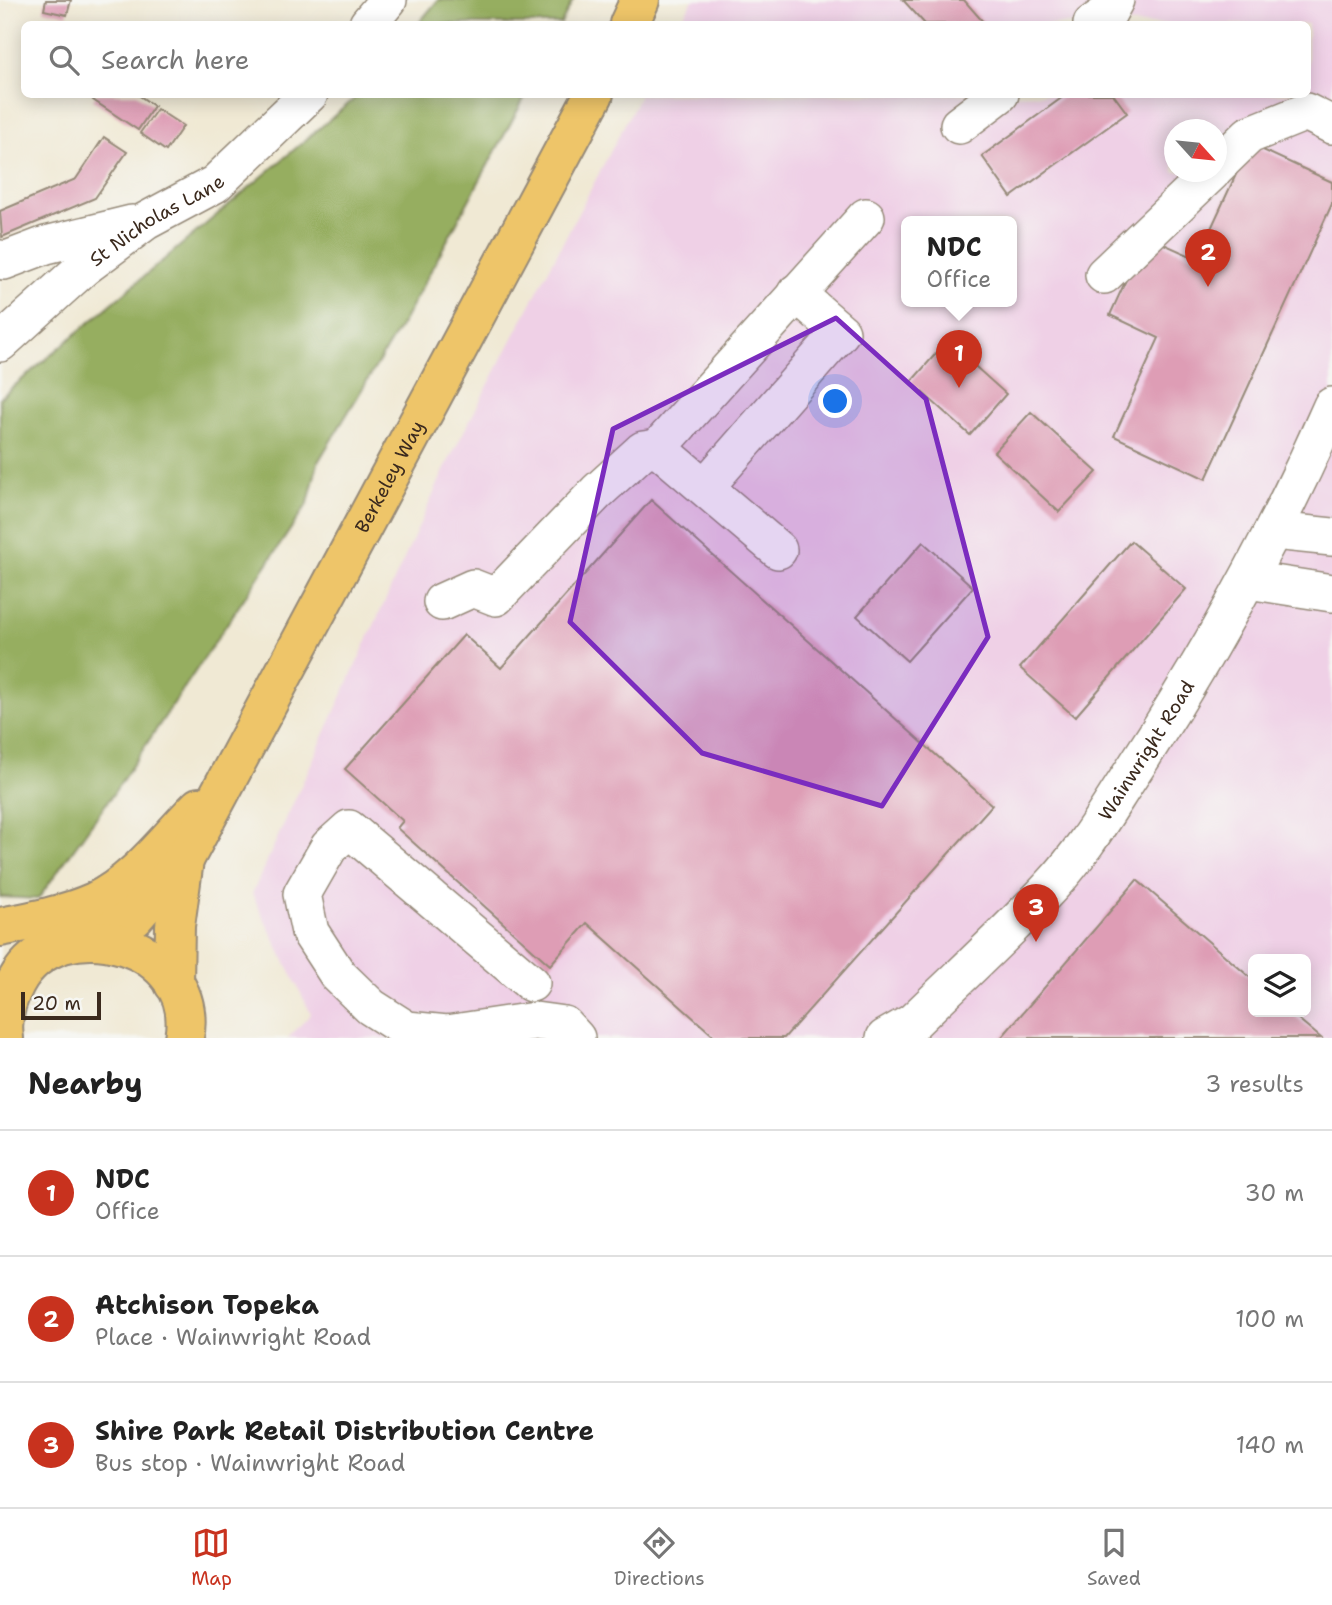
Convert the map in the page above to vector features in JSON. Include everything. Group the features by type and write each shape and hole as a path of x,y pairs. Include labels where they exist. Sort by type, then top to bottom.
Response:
{"main road":[{"path":"630,21 640,0"},
{"name":"Berkeley Way","path":"95,938 134,917 184,860 592,98"},
{"path":"0,927 44,919 95,901 127,880 226,780"},
{"name":"Berkeley Way","path":"174,985 175,926 184,860"},
{"path":"0,960 42,953 65,942 95,938 123,943 142,952 163,969 174,985 188,1034"},
{"path":"4,1038 2,1026 7,998 21,972 42,953"}],"street":[{"path":"370,21 388,0"},
{"path":"1097,21 1108,13 1115,0"},
{"name":"St Nicholas Lane","path":"0,342 83,268 146,221 215,184 305,98"},
{"path":"960,125 995,98"},
{"path":"1227,156 1249,135 1306,113 1332,125"},
{"path":"1104,275 1202,182"},
{"path":"442,602 473,588 496,597 597,492 643,450 658,448 866,217"},
{"path":"0,259 4,261 47,245 146,221"},
{"path":"705,487 841,332 796,293"},
{"name":"Wainwright Road","path":"885,1038 914,1022 1054,884 1085,844 1158,733 1248,580 1274,531 1332,406"},
{"path":"658,448 778,550"},
{"path":"1274,531 1332,537"},
{"path":"1248,580 1332,593"},
{"path":"531,983 349,829 329,847 302,894 310,932 338,975 371,1007 407,1030 447,1034 536,1021 564,1026 576,1038"}],"highlighted area":[{"path":"836,318 926,399 988,637 882,806 702,753 570,622 613,429"}],"shaded area":[{"path":"693,0 1332,0 1332,1038 288,1038 311,1014 252,894 448,462 638,98 1311,98 1311,21 681,21"}],"green space":[{"path":"438,0 573,0 562,21 420,21"},
{"path":"355,98 524,98 404,320 318,462 308,503 113,794 38,899 0,897 0,398"}],"building":[{"path":"46,0 71,0 67,15 44,10"},
{"path":"903,0 964,0 982,21 922,21"},
{"path":"143,98 154,106 138,130 93,100"},
{"path":"1062,98 1116,98 1127,113 1011,197 982,156"},
{"path":"157,109 183,126 166,151 140,133"},
{"path":"104,137 127,152 95,198 2,237 0,211 76,179"},
{"path":"1250,144 1332,182 1332,204 1206,479 1114,436 1159,338 1110,315 1146,236 1197,259"},
{"path":"947,341 1006,394 970,435 911,382"},
{"path":"1031,412 1097,472 1059,512 994,452"},
{"path":"651,500 992,805 784,1038 716,1038 587,923 550,965 397,828 403,821 345,769 464,635 501,668"},
{"path":"1131,541 1186,589 1075,717 1020,668"},
{"path":"923,542 973,587 907,661 857,616"},
{"path":"1137,880 1248,976 1248,1017 1296,1017 1321,1038 1001,1038"}],"place":[{"name":"Atchison Topeka","path":"1208,287"},
{"name":"NDC","path":"959,388"},
{"name":"Shire Park Retail Distribution Centre","path":"1036,942"}]}
